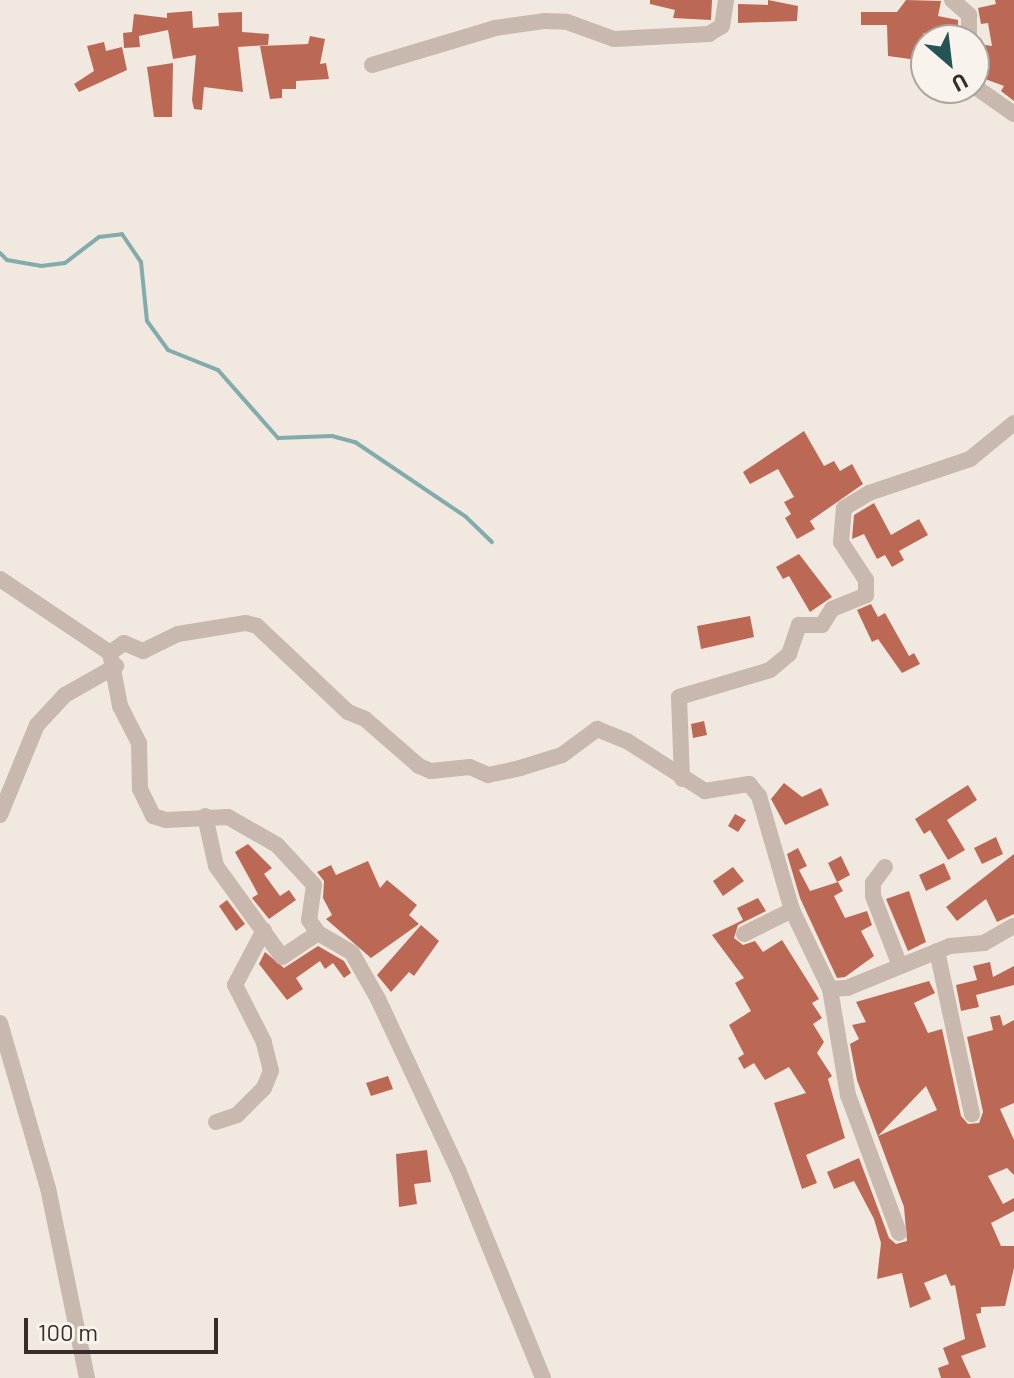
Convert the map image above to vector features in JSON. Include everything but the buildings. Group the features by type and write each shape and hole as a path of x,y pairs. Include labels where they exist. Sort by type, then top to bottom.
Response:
{"street":[{"path":"372,65 495,28 544,21 567,22 614,39 709,34 722,26 726,0"},
{"path":"952,0 969,15 969,24"},
{"path":"990,97 1014,114"},
{"path":"673,773 679,697 770,670 789,654 799,625 822,625 832,609 866,595 866,580 841,542 844,508 869,493 970,459 1014,423"},
{"path":"0,579 113,659 120,706 139,743 140,789 148,810 166,820 228,817 251,828 301,870 314,885 309,920 318,933 352,953 378,999 459,1172 543,1378"},
{"path":"0,815 37,725 65,695 113,659 124,643 143,651 178,634 246,623 257,626 348,712 365,719 419,766 499,773 562,755 597,729 627,741 705,791 744,782 755,789 792,910 830,989 848,1095 899,1233"},
{"path":"205,816 216,866 285,957 318,933"},
{"path":"885,867 873,883 873,896 900,966"},
{"path":"744,934 792,910"},
{"path":"830,989 847,988 937,951 984,943 1014,926"},
{"path":"216,1122 237,1115 264,1088 271,1071 264,1042 235,985 264,930"},
{"path":"937,951 972,1114"},
{"path":"0,1023 8,1074 48,1188 87,1378"}],"waterway":[{"path":"0,253 7,260 41,266 65,263 99,237 122,234 141,262 147,321 168,350 218,370 278,438 332,436 355,442 466,517 492,542"}]}
